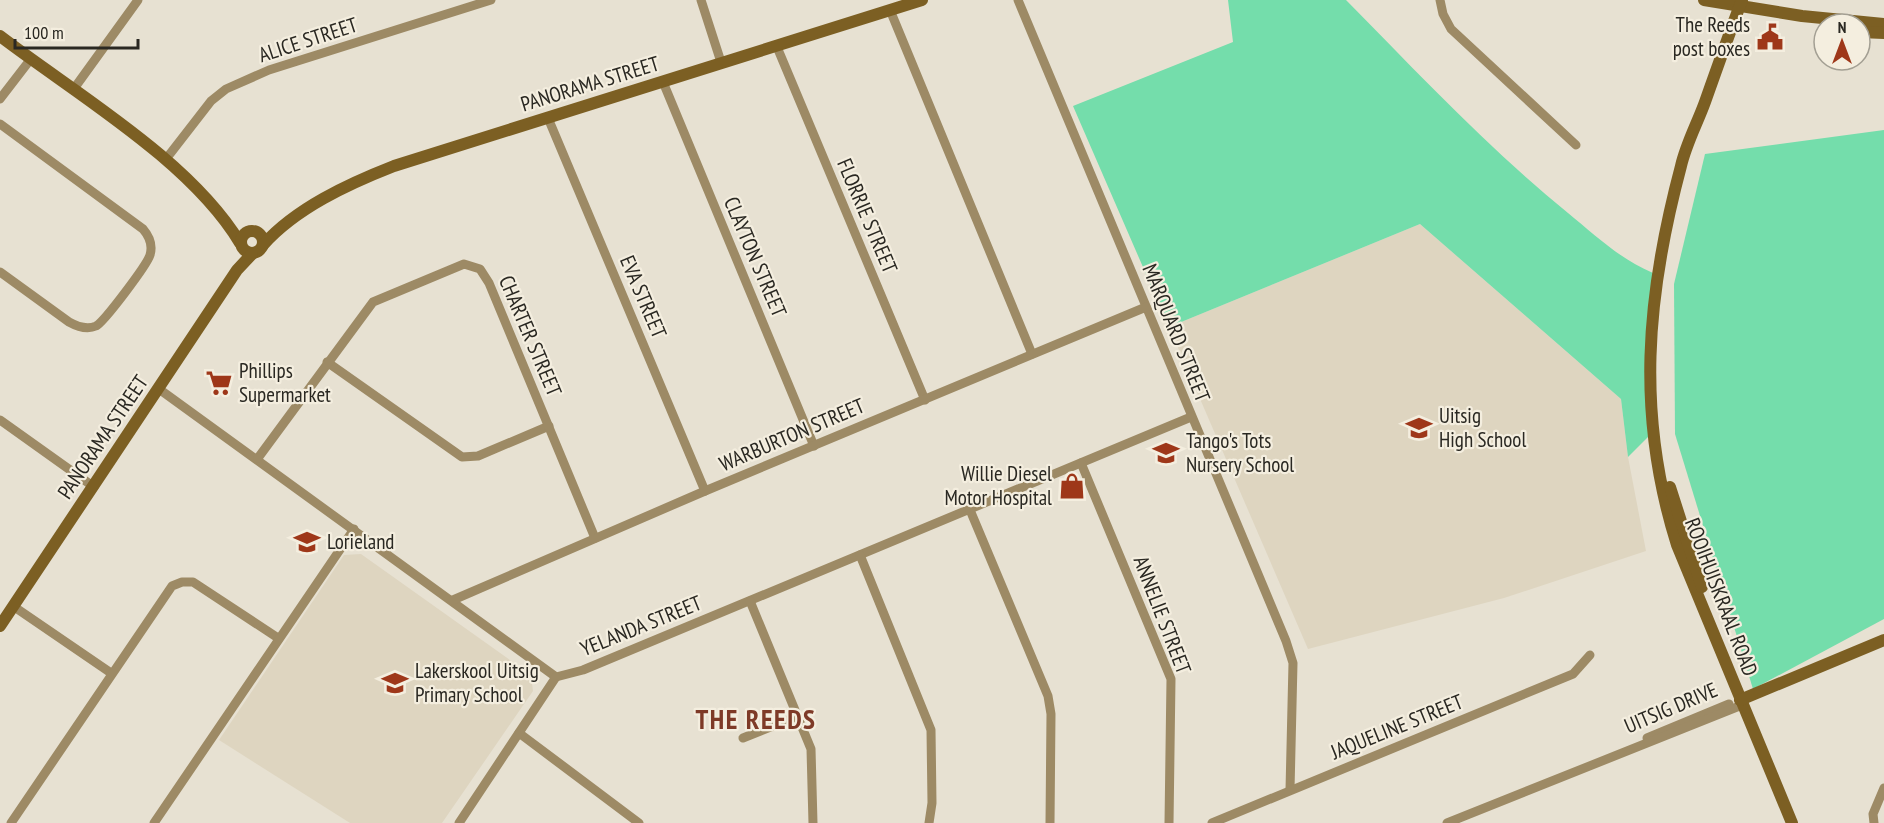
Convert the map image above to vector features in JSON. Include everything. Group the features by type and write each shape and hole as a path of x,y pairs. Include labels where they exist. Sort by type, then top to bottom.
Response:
{"street":[{"path":"73,90 138,0"},
{"name":"ALICE STREET","path":"166,159 211,101 226,89 269,70 491,0"},
{"path":"701,0 721,62"},
{"name":"PANORAMA STREET","path":"0,626 237,270 247,241 279,227 339,191 386,169 922,0"},
{"name":"MARQUARD STREET","path":"1018,0 1286,641 1293,663 1290,790"},
{"path":"1440,0 1443,14 1451,28 1576,145"},
{"path":"1704,0 1743,4 1802,16 1884,24"},
{"name":"ROOIHUISKRAAL ROAD","path":"1743,4 1711,105 1677,181 1655,281 1651,376 1652,434 1665,507 1677,545 1744,701 1777,770 1793,823"},
{"path":"890,10 1032,354"},
{"path":"1802,16 1812,20"},
{"path":"0,36 166,159 247,241"},
{"name":"FLORRIE STREET","path":"777,47 924,400"},
{"path":"0,99 30,60"},
{"name":"CLAYTON STREET","path":"663,82 814,446"},
{"name":"EVA STREET","path":"548,118 705,491"},
{"path":"0,124 147,234 151,245 150,255 105,319 91,328 75,326 0,272"},
{"name":"PANORAMA STREET","path":"247,241 262,237 263,245 279,227"},
{"name":"CHARTER STREET","path":"258,458 373,302 458,266 472,265 483,273 489,283 595,538"},
{"name":"WARBURTON STREET","path":"453,600 705,491 1146,307"},
{"path":"327,362 462,457 478,456 549,426"},
{"path":"159,388 556,677 459,823"},
{"name":"YELANDA STREET","path":"556,677 583,670 1191,417"},
{"path":"0,420 94,487"},
{"name":"ANNELIE STREET","path":"1081,463 1171,679 1169,823"},
{"path":"970,510 1047,696 1051,714 1050,823"},
{"path":"154,823 354,529"},
{"path":"860,555 931,730 932,803 929,823"},
{"path":"11,823 111,673 168,591 177,584 193,582 278,638"},
{"path":"750,601 798,716 812,756 813,823"},
{"path":"13,606 111,673"},
{"name":"UITSIG DRIVE","path":"1447,823 1608,758 1884,640"},
{"name":"UITSIG DRIVE","path":"1744,701 1884,646"},
{"name":"JAQUELINE STREET","path":"1212,823 1573,674 1590,655"},
{"path":"744,738 798,716"},
{"path":"519,733 639,823"},
{"path":"1874,823 1873,814 1884,788"}],"shaded area":[{"name":"Uitsig High School","path":"1420,224 1621,399 1628,457 1646,551 1504,598 1308,649 1169,327"},
{"name":"Lakerskool Uitsig Primary School","path":"361,554 531,675 533,691 442,823 350,823 219,740 344,555"}],"green space":[{"path":"1228,0 1346,0 1454,110 1538,188 1609,246 1630,261 1653,273 1648,437 1628,457 1621,399 1420,224 1169,327 1073,106 1233,42"},
{"path":"1884,130 1884,619 1753,689 1675,434 1674,284 1705,154"}],"place":[{"name":"The Reeds post boxes","path":"1770,37"},
{"name":"Phillips Supermarket","path":"219,383"},
{"name":"Uitsig High School","path":"1419,428"},
{"name":"Tango's Tots Nursery School","path":"1166,453"},
{"name":"Willie Diesel Motor Hospital","path":"1072,486"},
{"name":"Lorieland","path":"307,542"},
{"name":"Lakerskool Uitsig Primary School","path":"395,683"}],"district":[{"name":"THE REEDS","path":"756,720"}]}
